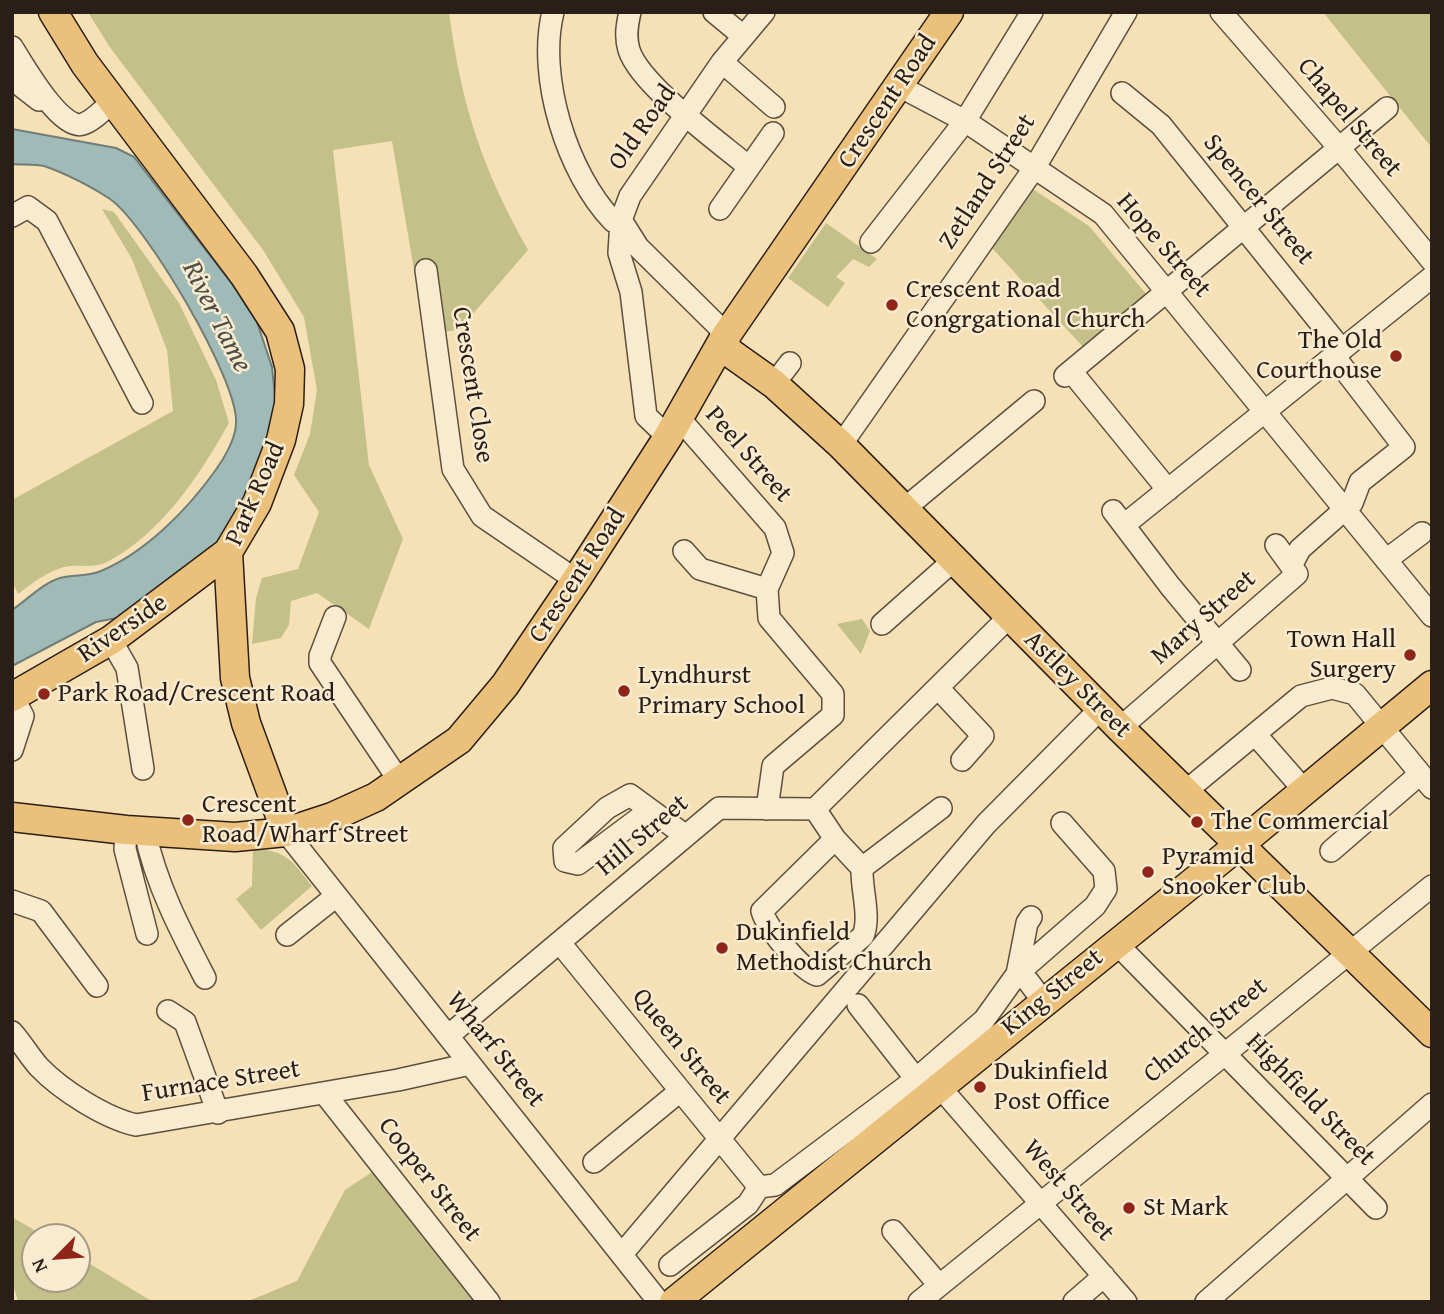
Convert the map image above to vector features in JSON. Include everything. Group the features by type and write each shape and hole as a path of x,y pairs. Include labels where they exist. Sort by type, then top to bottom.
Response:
{"main road":[{"name":"Park Road","path":"53,12 113,101 244,275 280,331 290,369 289,404 281,440 257,503 228,552 235,678 246,723 286,832"},
{"name":"Crescent Road","path":"12,817 136,831 235,837 286,832 332,817 400,782 459,740 483,713 576,580 673,428 723,340 949,12"},
{"name":"Astley Street","path":"723,340 729,352 782,373 841,445 1009,617 1432,1033"},
{"name":"Riverside","path":"13,697 111,640 228,552"},
{"name":"King Street","path":"674,1302 928,1082 1043,1001 1239,845 1432,685"}],"street":[{"path":"553,12 548,63 554,104 568,144 602,210 613,221 621,220 638,247 719,327 723,340"},
{"path":"630,12 626,35 632,59 686,115 749,167"},
{"path":"713,12 743,36"},
{"name":"Old Road","path":"673,428 646,416 631,292 619,253 621,220 630,196 722,62 764,12"},
{"path":"872,242 965,121 1032,12"},
{"name":"Zetland Street","path":"841,445 1035,167 1125,12"},
{"name":"Chapel Street","path":"1221,12 1340,149 1432,261"},
{"path":"12,47 60,117"},
{"path":"722,62 774,107"},
{"path":"12,79 60,117 77,125 85,124 113,101"},
{"name":"Hope Street","path":"899,86 965,121 1102,214 1266,411"},
{"name":"Spencer Street","path":"1122,93 1161,125 1294,290 1404,447 1360,482 1352,503 1345,509"},
{"path":"1168,490 1112,421 1068,373 1387,108"},
{"path":"720,209 773,133"},
{"path":"12,216 28,207 47,221 142,403"},
{"name":"Crescent Close","path":"426,270 453,469 482,516 576,580"},
{"path":"631,292 638,279 649,274 666,274"},
{"path":"1240,670 1170,586 1119,518 1168,490 1432,277"},
{"path":"904,509 1034,401"},
{"path":"1266,411 1386,560 1425,594 1432,616"},
{"name":"Peel Street","path":"673,428 775,528 783,553 767,589"},
{"path":"1299,575 1300,549 1345,509"},
{"path":"1386,560 1422,533"},
{"name":"Mary Street","path":"1120,728 1299,575 1276,545"},
{"path":"684,551 700,569 767,589 769,618 833,694 833,715 773,765 767,809"},
{"path":"882,624 954,560"},
{"path":"335,617 320,656 320,663 400,782"},
{"path":"835,839 762,911 764,920 809,972 817,975 863,936 867,927 861,887 862,868 835,839 815,809 1009,617"},
{"path":"111,640 127,668 144,769"},
{"path":"1186,791 1301,696 1332,688 1355,694 1426,781 1331,851"},
{"path":"939,689 983,736 962,760"},
{"path":"12,750 23,716 13,697"},
{"path":"622,1254 986,824 1101,708"},
{"path":"1255,734 1304,790"},
{"name":"Hill Street","path":"448,1036 719,808 815,809"},
{"path":"862,868 941,808"},
{"path":"649,811 686,836"},
{"path":"670,1265 748,1203 759,1186 775,1185 928,1082 984,1020 1017,974 1094,906 1106,889 1104,871 1062,823"},
{"path":"147,934 125,849 136,831 151,858 172,914 205,978"},
{"name":"Wharf Street","path":"286,832 659,1302"},
{"path":"287,935 335,897"},
{"name":"Church Street","path":"919,1302 1350,951 1427,898"},
{"path":"12,901 41,911 97,986"},
{"path":"1017,974 1027,923 1031,917"},
{"name":"Highfield Street","path":"1115,942 1376,1208"},
{"name":"Queen Street","path":"560,943 759,1186"},
{"path":"1017,974 1028,981 1043,1001"},
{"name":"West Street","path":"858,1005 1041,1202 1126,1302"},
{"path":"168,1011 184,1022 218,1113"},
{"name":"Furnace Street","path":"12,1032 40,1068 55,1080 113,1119 136,1125 325,1094 470,1064"},
{"path":"594,1162 680,1091"},
{"name":"Cooper Street","path":"325,1094 489,1302"},
{"path":"1206,1302 1432,1104"},
{"path":"893,1231 939,1285"},
{"path":"1074,1302 1104,1276"}],"shaded area":[{"path":"88,12 449,12 460,77 476,135 498,192 528,250 459,330 425,334 392,141 333,150 369,465 403,539 369,629 317,593 291,601 289,625 281,638 252,644 256,598 262,578 298,569 319,512 294,475 310,434 317,390 304,317 263,250 109,46"},
{"path":"1323,12 1432,12 1432,148"},
{"path":"1028,186 1089,226 1147,295 1085,349 992,248"},
{"path":"102,209 114,212 179,303 216,380 229,423 192,483 145,536 107,562 56,570 18,594 12,581 12,500 173,411 167,350 132,259"},
{"path":"826,223 877,259 869,267 853,259 836,277 845,283 828,307 788,278"},
{"path":"862,619 870,631 861,654 837,624"},
{"path":"253,849 274,852 288,858 312,886 261,930 236,899 252,886"},
{"path":"375,1170 474,1302 246,1302 297,1281 345,1190"},
{"path":"12,1217 22,1223 21,1293 91,1293 91,1264 153,1302 18,1302 12,1279"}],"water":[{"name":"River Tame","path":"12,129 116,148 134,157 235,288 257,322 272,367 276,406 273,431 254,484 211,553 127,616 96,622 12,666 12,610 54,580 91,574 118,563 164,529 215,471 232,442 236,423 233,402 207,340 145,238 126,214 95,190 44,166 12,164"}],"place":[{"name":"Crescent Road Congrgational Church","path":"892,305"},
{"name":"The Old Courthouse","path":"1396,356"},
{"name":"Town Hall Surgery","path":"1410,655"},
{"name":"Lyndhurst Primary School","path":"624,691"},
{"name":"Park Road/Crescent Road","path":"44,694"},
{"name":"Crescent Road/Wharf Street","path":"188,820"},
{"name":"The Commercial","path":"1197,822"},
{"name":"Pyramid Snooker Club","path":"1148,872"},
{"name":"Dukinfield Methodist Church","path":"722,948"},
{"name":"Dukinfield Post Office","path":"980,1087"},
{"name":"St Mark","path":"1129,1208"}]}
